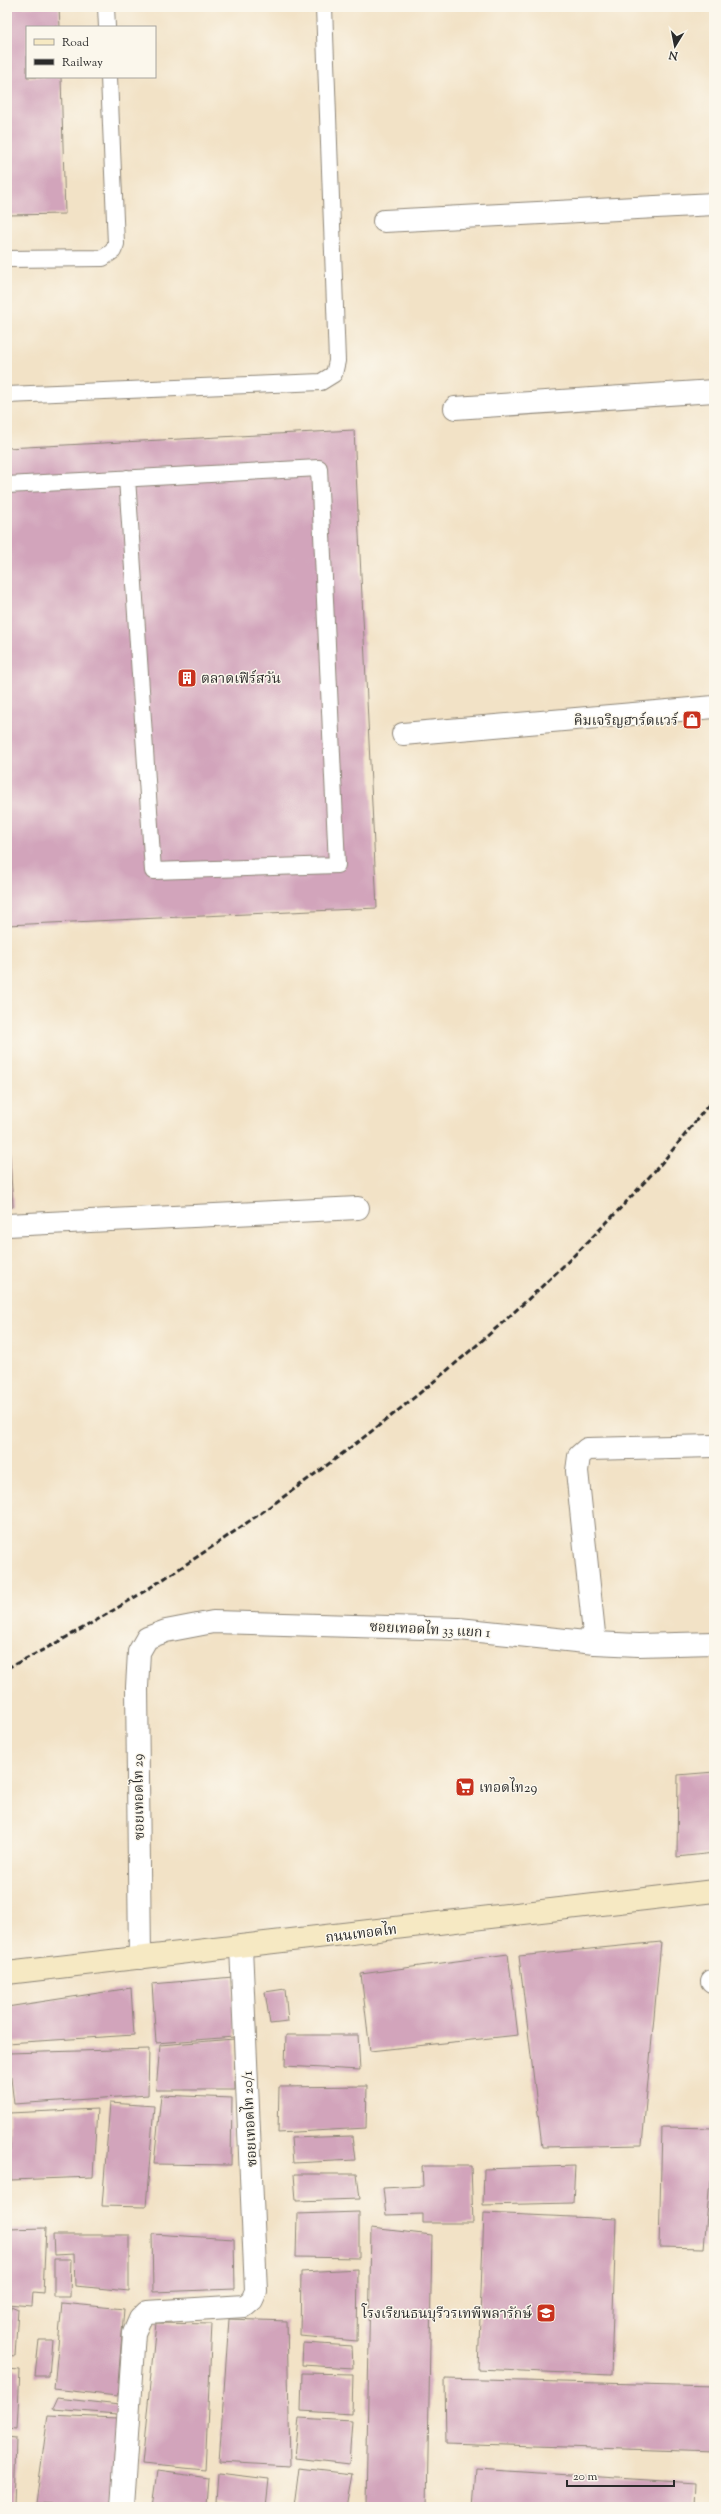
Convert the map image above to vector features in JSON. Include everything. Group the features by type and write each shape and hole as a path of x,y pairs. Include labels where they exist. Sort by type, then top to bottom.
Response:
{"main road":[{"name":"ถนนเทอดไท","path":"7,1973 714,1891"}],"street":[{"path":"384,221 714,204"},
{"path":"455,408 714,391"},
{"path":"404,734 714,707"},
{"path":"7,1225 358,1208"},
{"path":"596,1643 577,1471 579,1456 587,1449 714,1446"},
{"name":"ซอยเทอดไท 33 แยก 1","path":"147,1638 166,1631 213,1622 459,1628 596,1643 638,1645 714,1643"},
{"name":"ซอยเทอดไท 29","path":"140,1958 137,1687 139,1652 147,1638"},
{"name":"ซอยเทอดไท 20/1","path":"122,2507 134,2333 140,2319 147,2312 245,2306 252,2300 256,2291 241,1947"}],"lane":[{"path":"106,7 107,26"},
{"path":"7,395 321,382 334,374 337,361 324,7"},
{"path":"7,259 103,258 113,251 116,244 109,78"},
{"path":"7,485 127,478 319,468 337,865 153,871 127,478"}],"building":[{"path":"7,7 59,7 60,26 26,26 26,78 61,78 65,214 7,215"},
{"name":"ตลาดเฟิร์สวัน","path":"354,430 377,908 7,925 7,448"},
{"path":"7,1127 13,1207 7,1208"},
{"path":"714,1772 714,1853 677,1857 678,1775"},
{"path":"661,1942 642,2145 542,2147 519,1956"},
{"path":"508,1954 518,2035 370,2051 361,1974"},
{"path":"233,1977 234,2037 156,2043 152,1984"},
{"path":"131,1988 134,2035 7,2043 7,2007"},
{"path":"285,1989 288,2022 270,2024 265,1992"},
{"path":"286,2035 358,2035 360,2070 285,2066"},
{"path":"234,2039 235,2090 156,2090 160,2045"},
{"path":"149,2049 148,2095 14,2104 8,2053"},
{"path":"367,2086 366,2128 278,2133 279,2087"},
{"path":"161,2095 232,2098 231,2165 154,2164"},
{"path":"110,2103 154,2106 146,2207 102,2206"},
{"path":"97,2109 93,2177 11,2180 9,2113"},
{"path":"662,2127 714,2128 714,2181 710,2181 704,2248 659,2247"},
{"path":"352,2136 355,2160 293,2163 291,2138"},
{"path":"422,2166 471,2166 473,2223 423,2223 423,2214 386,2215 383,2188 423,2186"},
{"path":"575,2166 573,2203 483,2205 484,2169"},
{"path":"294,2174 357,2174 360,2199 296,2201"},
{"path":"359,2212 359,2258 296,2257 297,2214"},
{"path":"484,2213 616,2219 611,2375 478,2369"},
{"path":"46,2228 43,2293 33,2292 32,2306 7,2304 7,2229"},
{"path":"371,2228 432,2235 427,2507 366,2507"},
{"path":"152,2234 234,2239 235,2289 153,2292"},
{"path":"53,2235 129,2235 129,2291 75,2286 74,2254 54,2255"},
{"path":"54,2259 71,2259 70,2297 54,2297"},
{"path":"358,2269 357,2341 300,2336 301,2272"},
{"path":"62,2303 124,2309 117,2396 54,2389"},
{"path":"11,2306 18,2309 15,2356 7,2355"},
{"path":"229,2319 287,2321 290,2466 219,2462"},
{"path":"156,2323 212,2324 205,2470 142,2464"},
{"path":"39,2340 52,2340 49,2376 35,2376"},
{"path":"303,2343 352,2346 353,2368 302,2365"},
{"path":"7,2369 20,2370 17,2429 7,2428"},
{"path":"302,2373 353,2374 352,2414 301,2411"},
{"path":"445,2379 714,2386 714,2452 446,2443"},
{"path":"57,2398 119,2405 117,2414 52,2409"},
{"path":"48,2415 118,2418 111,2507 36,2503"},
{"path":"299,2418 352,2421 349,2464 295,2458"},
{"path":"7,2437 16,2438 14,2507 7,2507"},
{"path":"299,2468 352,2474 346,2507 294,2507"},
{"path":"476,2469 695,2483 694,2507 473,2507"},
{"path":"157,2471 209,2478 207,2507 152,2507"},
{"path":"218,2473 269,2479 266,2507 216,2503"}],"railway":[{"path":"7,1668 104,1616 197,1557 311,1477 414,1398 512,1314 606,1224 658,1167 714,1098"}],"place":[{"name":"ตลาดเฟิร์สวัน","path":"187,678"},
{"name":"คิมเจริญฮาร์ดแวร์","path":"692,720"},
{"name":"เทอดไท29","path":"465,1787"},
{"name":"โรงเรียนธนบุรีวรเทพีพลารักษ์","path":"546,2313"}]}
